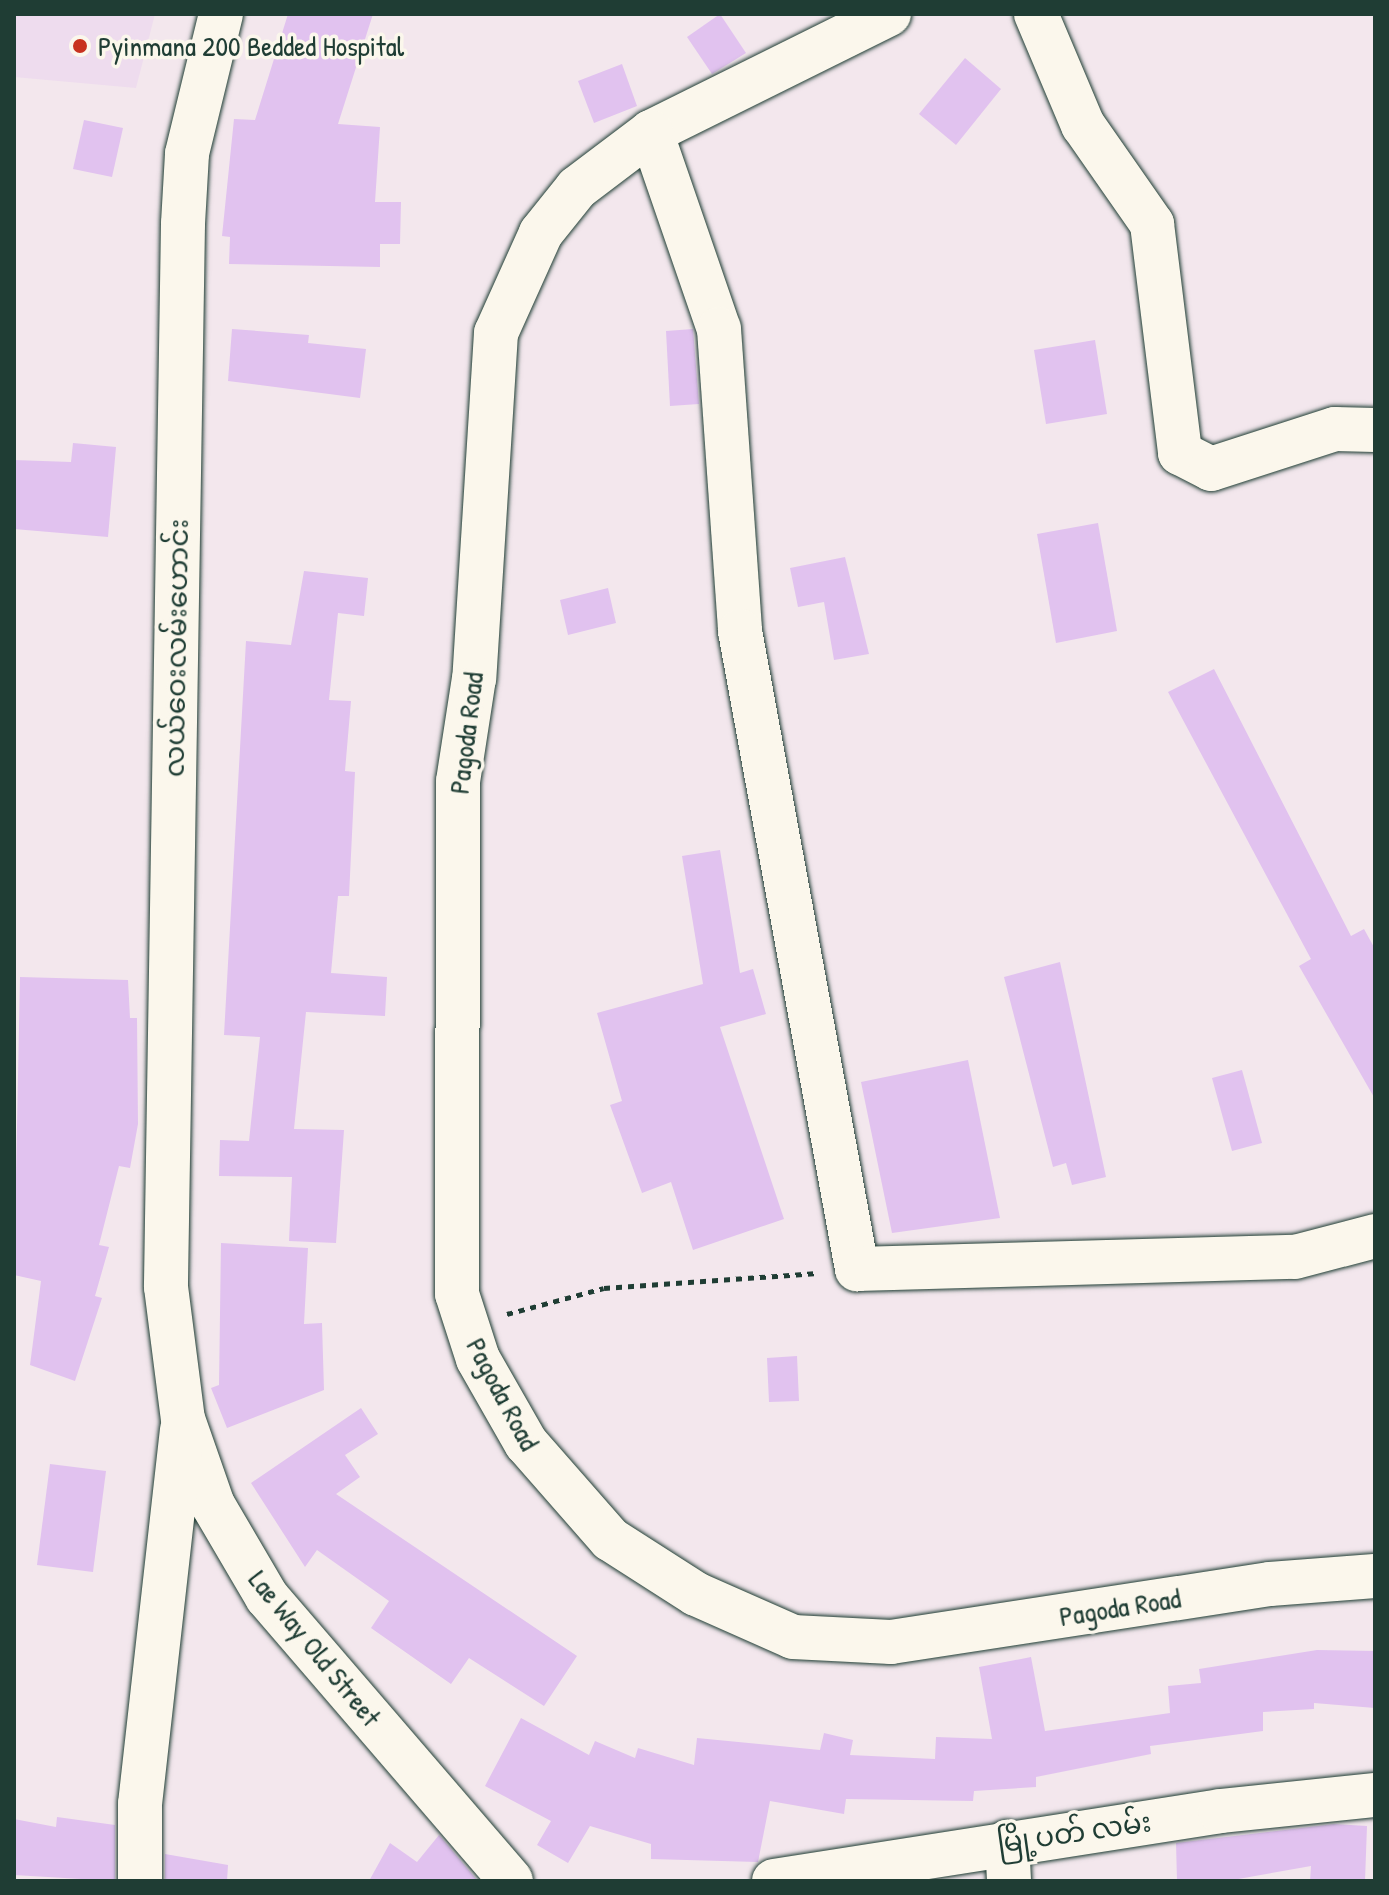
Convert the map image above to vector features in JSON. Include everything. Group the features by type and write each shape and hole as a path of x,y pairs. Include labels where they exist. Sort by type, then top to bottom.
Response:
{"street":[{"name":"လယ်ဝေးလမ်းဟောင်း","path":"166,1287 183,224 187,154 221,14"},
{"path":"889,14 651,132 719,329 740,631 857,1269 1295,1257 1375,1236"},
{"path":"1036,14 1083,125 1152,224 1180,453 1211,469 1335,429 1375,430"},
{"name":"Pagoda Road","path":"651,132 577,188 541,233 496,333 474,678 458,781 457,1294 478,1359 526,1443 610,1539 696,1594 793,1637 891,1642 1270,1584 1375,1576"},
{"name":"Lae Way Old Street","path":"166,1287 183,1419 213,1505 267,1597 511,1881"},
{"path":"140,1881 140,1804 183,1419"},
{"name":"မြို့ပတ် လမ်း","path":"774,1881 1008,1861 1375,1795"}],"path":[{"path":"457,1294 508,1314 604,1288 857,1269"}],"shaded area":[{"name":"Pyinmana 200 Bedded Hospital","path":"14,14 155,14 136,88 14,77"}],"building":[{"path":"288,14 373,14 338,124 380,127 375,202 401,202 400,244 380,244 380,267 229,264 230,237 222,236 234,119 255,120"},
{"path":"720,14 746,53 712,74 687,37"},
{"path":"965,58 1001,89 956,145 919,114"},
{"path":"622,64 637,106 594,123 578,81"},
{"path":"84,120 123,128 112,177 73,169"},
{"path":"232,329 309,335 308,343 366,349 360,398 228,381"},
{"path":"693,329 699,404 670,406 666,331"},
{"path":"1095,340 1107,414 1046,424 1034,350"},
{"path":"73,443 116,447 108,537 14,529 14,460 71,462"},
{"path":"1098,523 1117,631 1056,643 1037,534"},
{"path":"845,557 869,654 834,660 824,602 798,607 790,568"},
{"path":"304,571 368,578 364,616 338,613 329,700 351,701 345,771 355,772 349,896 338,896 331,973 387,977 385,1016 306,1012 294,1129 344,1130 336,1243 289,1241 292,1177 219,1176 220,1140 249,1141 260,1037 224,1035 246,641 291,645"},
{"path":"608,588 616,623 568,635 560,600"},
{"path":"1214,669 1351,936 1364,929 1375,949 1375,1099 1299,966 1311,959 1168,692"},
{"path":"720,850 740,973 753,969 766,1014 720,1027 784,1219 693,1250 671,1182 642,1193 610,1105 622,1101 597,1013 703,984 682,856"},
{"path":"1060,962 1106,1177 1072,1185 1066,1163 1053,1167 1004,977"},
{"path":"20,977 128,980 130,1018 137,1018 138,1124 130,1168 119,1166 99,1245 109,1247 95,1296 102,1298 75,1381 30,1365 41,1281 14,1275"},
{"path":"968,1060 1000,1218 892,1233 861,1082"},
{"path":"1242,1070 1262,1143 1232,1151 1212,1078"},
{"path":"221,1243 308,1248 304,1324 322,1323 324,1390 227,1428 211,1388 219,1385"},
{"path":"797,1356 799,1401 769,1402 767,1358"},
{"path":"361,1408 378,1434 345,1455 360,1477 336,1494 577,1656 544,1706 469,1658 451,1684 371,1628 389,1601 317,1550 305,1567 251,1483"},
{"path":"50,1464 106,1471 93,1572 37,1565"},
{"path":"1317,1650 1375,1651 1375,1708 1314,1703 1314,1709 1263,1712 1263,1731 1150,1746 1151,1754 1036,1777 1036,1787 974,1791 973,1801 846,1799 844,1814 770,1801 758,1862 651,1859 651,1844 590,1826 568,1863 537,1845 551,1821 485,1786 521,1718 589,1755 595,1741 635,1758 638,1748 694,1765 697,1738 820,1750 824,1733 853,1740 850,1755 935,1759 936,1737 992,1739 979,1667 1031,1657 1045,1731 1170,1713 1168,1686 1201,1683 1199,1669"},
{"path":"57,1817 115,1825 115,1881 14,1875 14,1819 56,1827"},
{"path":"1334,1824 1367,1826 1365,1881 1310,1881 1311,1866 1227,1881 1177,1881 1176,1843"},
{"path":"439,1835 478,1881 369,1881 390,1843 417,1862"},
{"path":"165,1854 228,1865 227,1881 165,1881"}],"place":[{"name":"Pyinmana 200 Bedded Hospital","path":"80,46"}]}
